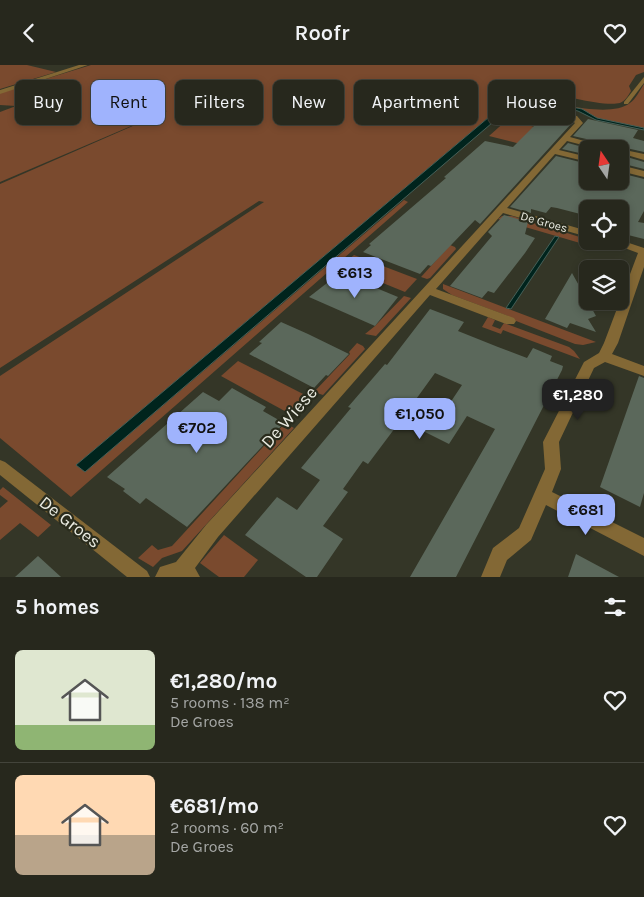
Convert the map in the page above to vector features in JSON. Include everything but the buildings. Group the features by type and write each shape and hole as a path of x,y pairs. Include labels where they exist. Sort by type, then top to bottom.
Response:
{"street":[{"path":"0,92 86,65"},
{"name":"De Wiese","path":"186,574 212,531 579,123 575,120"},
{"path":"564,138 579,142"},
{"path":"552,151 579,158"},
{"path":"629,153 644,157"},
{"path":"629,170 644,174"},
{"name":"De Groes","path":"500,209 579,231"},
{"path":"490,577 500,554 525,533 553,469 550,442 589,365 604,356 611,343 644,251 629,246"},
{"path":"428,290 510,321"},
{"path":"604,356 644,371"},
{"path":"542,495 644,547"},
{"path":"164,577 167,574 186,574"}],"lane":[{"path":"626,103 644,79"},
{"name":"De Groes","path":"0,466 141,577"}],"shaded area":[{"path":"0,65 27,65 56,72 30,80 15,80 15,84 0,89"},
{"path":"91,65 644,65 644,72 636,75 629,86 631,91 625,100 613,104 575,98 575,80 488,80 488,118 76,465 85,472 404,200 408,202 71,497 0,438 0,376 264,202 259,201 0,368 0,184 135,125 165,125 165,112 167,111 165,111 165,80 91,80 91,125 134,125 0,182 0,112 15,106 15,125 81,125 81,80 42,80"},
{"path":"644,84 644,128 597,118 575,106 598,110 621,107 630,103 636,97"},
{"path":"15,88 15,106 0,105 0,93"},
{"path":"501,125 532,125 560,133 540,149 489,136"},
{"path":"502,216 512,216 579,237 579,243 498,219"},
{"path":"450,245 456,249 430,278 421,277"},
{"path":"354,255 417,279 405,292 341,266"},
{"path":"443,284 596,342 583,345 575,344 452,295 443,289"},
{"path":"404,296 411,298 376,336 365,334 375,326"},
{"path":"488,317 495,320 492,326 500,329 504,323 569,347 580,359 503,330 501,334 482,327"},
{"path":"357,343 365,349 323,395 314,392 350,354 349,352"},
{"path":"238,361 309,397 292,415 221,376"},
{"path":"285,423 294,428 182,551 162,558 153,567 138,558 152,545 158,550 172,546"},
{"path":"3,487 51,525 38,537 20,523 0,540 0,508 8,501 0,495 0,490"},
{"path":"224,535 258,560 244,577 219,577 200,563"}],"water":[{"path":"575,108 582,109 597,118 644,128 644,130 596,120 575,110"},
{"path":"488,118 488,125 490,125 85,472 76,465"},
{"path":"555,236 559,237 511,309 506,308"}]}
